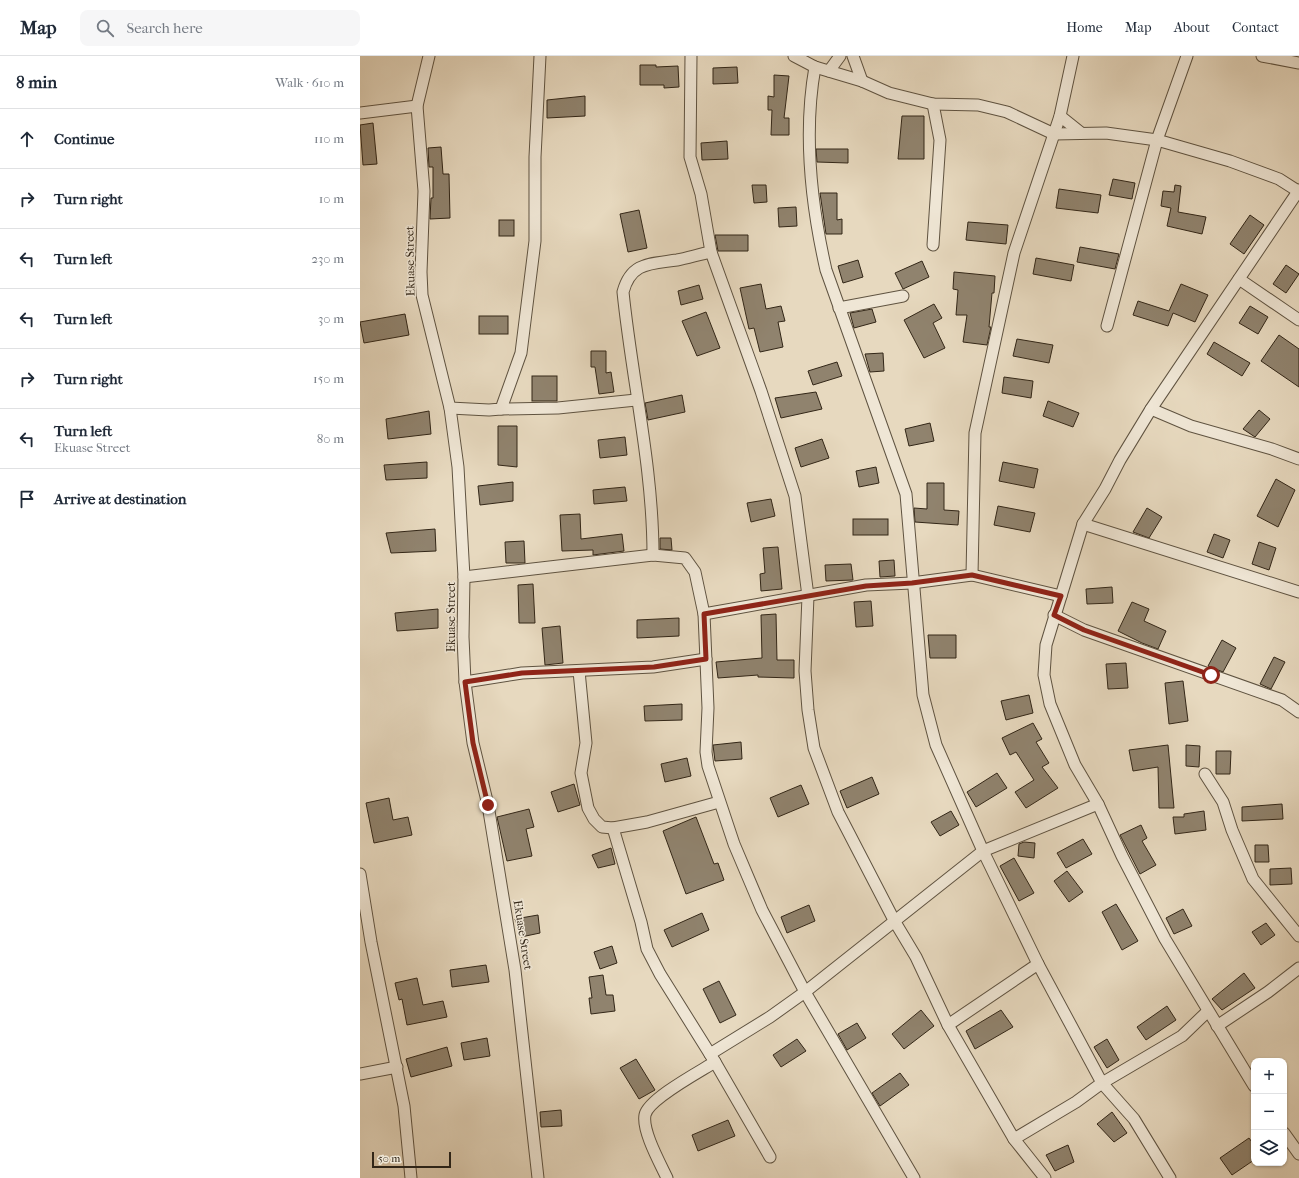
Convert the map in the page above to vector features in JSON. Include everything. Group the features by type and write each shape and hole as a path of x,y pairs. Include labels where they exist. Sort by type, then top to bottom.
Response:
{"street":[{"name":"Ekuase Street","path":"429,56 417,106 424,191 421,272 422,295 450,408 458,467 464,577 463,636 465,682 473,743 488,805 515,970 538,1178"},
{"path":"501,409 521,353 534,241 534,157 540,56"},
{"path":"691,56 690,157 701,194 711,252 761,391 795,496 808,596 805,671 808,710 814,748 838,812 895,922 916,957 948,1025 1014,1139 1045,1178"},
{"path":"794,56 815,67 862,82 889,93 933,104 978,105 1007,112 1054,134 1080,132 1106,133 1156,140 1230,161 1279,179 1299,191 1152,409 1120,460 1105,489 1083,524 1046,645 1044,675 1050,704 1075,765 1098,804 1122,856 1165,939 1251,1081"},
{"path":"829,71 840,56"},
{"path":"853,56 862,82"},
{"path":"972,575 975,433 1014,253 1060,116 1073,56"},
{"path":"1107,326 1156,140 1187,56"},
{"path":"1262,56 1299,63"},
{"path":"815,67 810,97 811,195 826,270 906,494 912,583 923,695 936,745 983,851 1038,964 1102,1083 1134,1119 1170,1178"},
{"path":"933,104 940,140 933,245"},
{"path":"360,112 417,106"},
{"path":"1060,116 1080,132"},
{"path":"653,555 653,522 647,478 646,453 636,400 623,292 627,279 638,268 652,263 679,260 711,252"},
{"path":"1239,279 1299,320"},
{"path":"839,308 871,300 903,296"},
{"path":"450,408 489,410 558,408 636,400"},
{"path":"1152,409 1191,426 1272,449 1299,459"},
{"path":"1083,524 1299,592"},
{"path":"464,577 653,555 685,558 690,564 695,572 704,614 708,708 706,752 708,766 719,802 762,910 805,992 914,1178"},
{"path":"704,614 866,586 912,583 972,575 1061,596"},
{"path":"1054,615 1084,630 1282,700 1299,712"},
{"path":"465,682 522,673 654,667 706,659"},
{"path":"579,671 586,743 580,773 588,808 594,819 602,827 613,828 647,822 719,802"},
{"path":"1205,774 1223,802 1232,830 1253,879 1299,936"},
{"path":"667,1178 653,1149 648,1131 645,1114 652,1102 805,992 983,851 1098,804"},
{"path":"613,828 641,922 647,949 713,1058 770,1157"},
{"path":"360,874 404,1106 411,1178"},
{"path":"360,943 372,942"},
{"path":"948,1025 1038,964"},
{"path":"1217,1026 1268,992 1299,968"},
{"path":"1014,1139 1076,1102 1102,1083 1182,1036 1208,1011"},
{"path":"360,1074 397,1067"},
{"path":"1287,1137 1299,1154"}],"building":[{"path":"640,65 656,65 656,67 678,66 679,87 664,88 664,85 640,85"},
{"path":"737,67 738,83 713,84 713,68"},
{"path":"774,75 789,76 784,118 789,118 789,135 771,135 772,110 768,110 768,96 774,97"},
{"path":"585,96 585,116 547,118 547,100"},
{"path":"902,116 924,116 924,159 898,159"},
{"path":"373,123 377,164 363,165 360,125"},
{"path":"727,141 728,159 702,160 701,143"},
{"path":"441,147 443,174 449,174 450,218 430,219 431,198 433,198 433,167 429,167 428,148"},
{"path":"816,149 848,149 848,163 817,162"},
{"path":"1113,179 1135,183 1132,199 1109,195"},
{"path":"752,185 766,185 767,202 754,203"},
{"path":"1175,185 1181,186 1178,212 1206,217 1202,234 1167,226 1171,208 1161,206 1163,191 1174,192"},
{"path":"1059,189 1101,195 1098,213 1056,208"},
{"path":"820,193 837,193 837,220 842,219 842,234 826,234"},
{"path":"796,207 797,226 779,227 778,208"},
{"path":"639,210 647,248 628,252 620,214"},
{"path":"1250,215 1264,225 1244,254 1230,244"},
{"path":"499,220 514,220 514,236 499,236"},
{"path":"968,222 1008,225 1006,244 966,240"},
{"path":"715,235 748,235 748,251 718,251"},
{"path":"1080,247 1119,254 1115,269 1077,262"},
{"path":"1036,258 1074,265 1071,281 1033,274"},
{"path":"858,260 863,277 843,283 838,266"},
{"path":"922,261 929,277 903,289 895,273"},
{"path":"1286,265 1299,274 1286,293 1273,284"},
{"path":"954,272 995,276 989,327 991,327 987,345 963,342 967,315 956,315 958,290 953,289"},
{"path":"761,284 766,309 781,306 785,321 778,322 783,347 760,352 754,328 749,329 740,288"},
{"path":"1181,284 1208,295 1195,322 1173,313 1168,326 1133,315 1138,301 1169,311"},
{"path":"699,285 703,299 681,305 678,291"},
{"path":"934,304 942,318 933,323 945,348 924,358 904,320"},
{"path":"1250,306 1268,317 1258,334 1239,323"},
{"path":"872,309 876,322 854,328 850,313"},
{"path":"706,312 720,348 697,356 682,321"},
{"path":"405,314 409,335 364,343 360,322"},
{"path":"479,316 508,316 508,334 479,334"},
{"path":"1279,335 1299,349 1299,387 1261,361"},
{"path":"1017,339 1053,345 1049,363 1013,356"},
{"path":"1214,342 1250,363 1242,376 1207,354"},
{"path":"591,351 606,351 606,373 611,372 614,392 599,394 595,367 591,367"},
{"path":"883,353 884,371 870,372 865,354"},
{"path":"837,362 842,376 813,385 808,371"},
{"path":"532,376 557,376 557,401 532,401"},
{"path":"1004,377 1033,381 1031,398 1002,393"},
{"path":"816,392 822,409 781,418 775,398"},
{"path":"682,395 685,412 648,420 645,403"},
{"path":"1048,401 1079,413 1073,427 1043,416"},
{"path":"1259,410 1270,419 1255,437 1243,429"},
{"path":"429,411 431,434 388,439 386,419"},
{"path":"930,423 934,441 909,446 905,429"},
{"path":"498,426 517,426 517,467 498,465"},
{"path":"625,437 627,455 600,458 598,440"},
{"path":"822,439 829,458 801,467 795,448"},
{"path":"427,462 427,478 386,480 384,465"},
{"path":"1003,462 1038,469 1034,488 999,481"},
{"path":"876,467 879,483 859,487 856,471"},
{"path":"1276,479 1295,490 1278,527 1257,516"},
{"path":"513,482 513,501 480,505 478,486"},
{"path":"927,483 944,483 944,510 959,511 958,525 915,522 914,508 927,509"},
{"path":"625,487 627,501 594,504 593,490"},
{"path":"771,499 775,516 751,522 747,503"},
{"path":"998,506 1035,513 1030,532 994,525"},
{"path":"1147,508 1162,517 1149,538 1133,532"},
{"path":"580,514 581,539 622,534 624,551 593,555 593,550 562,551 560,515"},
{"path":"853,519 888,519 888,535 853,535"},
{"path":"435,529 436,551 391,553 386,533"},
{"path":"1214,534 1230,540 1223,558 1207,552"},
{"path":"660,538 671,538 672,550 660,549"},
{"path":"524,541 525,563 506,563 505,542"},
{"path":"1259,542 1276,548 1269,570 1252,564"},
{"path":"778,547 782,589 761,591 760,574 765,573 763,548"},
{"path":"894,560 895,576 880,577 879,561"},
{"path":"851,564 853,580 826,581 825,565"},
{"path":"533,584 535,623 519,623 518,585"},
{"path":"1112,587 1113,603 1087,604 1086,589"},
{"path":"871,601 873,626 856,627 854,602"},
{"path":"1132,602 1149,609 1144,621 1166,631 1158,649 1118,631"},
{"path":"438,609 438,628 397,631 395,613"},
{"path":"776,614 777,660 794,660 794,678 758,677 758,675 718,678 716,662 762,658 761,615"},
{"path":"679,618 679,636 637,638 637,620"},
{"path":"560,626 563,663 545,665 542,628"},
{"path":"928,635 956,635 956,658 930,658"},
{"path":"1222,640 1236,648 1223,672 1208,666"},
{"path":"1274,657 1285,662 1271,689 1260,684"},
{"path":"1126,663 1128,688 1108,689 1106,664"},
{"path":"1183,681 1188,721 1169,724 1165,683"},
{"path":"1029,695 1033,713 1006,720 1001,701"},
{"path":"682,704 682,720 645,721 644,706"},
{"path":"1033,723 1042,739 1036,742 1049,763 1042,767 1058,788 1026,808 1015,792 1034,780 1016,752 1010,755 1002,738"},
{"path":"741,742 742,759 715,761 713,745"},
{"path":"1168,745 1174,808 1159,808 1158,767 1133,771 1129,750"},
{"path":"1186,745 1200,746 1199,767 1186,766"},
{"path":"1216,751 1231,751 1230,774 1216,774"},
{"path":"687,758 691,776 665,782 661,764"},
{"path":"997,773 1007,788 976,807 967,792"},
{"path":"872,777 879,794 847,808 840,791"},
{"path":"574,784 580,805 558,812 551,792"},
{"path":"801,785 809,804 778,817 770,798"},
{"path":"389,798 393,820 408,817 412,835 374,843 366,803"},
{"path":"1282,804 1283,819 1242,821 1242,807"},
{"path":"529,809 534,827 526,829 532,856 507,861 497,817"},
{"path":"951,811 959,825 940,836 931,822"},
{"path":"1204,811 1206,830 1175,834 1173,817 1184,817 1184,814"},
{"path":"696,817 714,864 718,863 724,880 686,894 663,831"},
{"path":"1141,825 1147,838 1142,841 1156,865 1140,874 1120,835"},
{"path":"1083,839 1092,854 1066,868 1057,853"},
{"path":"1024,842 1035,843 1034,858 1018,856 1019,844"},
{"path":"1255,845 1268,845 1269,862 1255,862"},
{"path":"611,848 615,864 598,868 592,855"},
{"path":"1014,858 1034,893 1019,901 1000,866"},
{"path":"1291,868 1292,884 1270,885 1270,869"},
{"path":"1067,871 1083,892 1069,902 1054,881"},
{"path":"1116,904 1138,941 1122,950 1102,912"},
{"path":"809,905 815,921 787,933 781,917"},
{"path":"1183,909 1192,926 1174,934 1166,918"},
{"path":"702,913 709,930 672,947 664,930"},
{"path":"538,915 540,933 521,937 515,919"},
{"path":"1266,923 1275,935 1261,945 1252,932"},
{"path":"612,946 617,963 600,969 594,952"},
{"path":"486,965 489,982 452,987 450,970"},
{"path":"1244,973 1255,988 1222,1010 1212,999"},
{"path":"603,975 606,995 613,995 615,1011 591,1014 589,998 592,998 589,977"},
{"path":"417,978 423,1005 443,1001 447,1017 407,1025 402,999 399,1000 395,983"},
{"path":"719,981 736,1015 720,1023 703,989"},
{"path":"1167,1006 1176,1020 1146,1040 1137,1027"},
{"path":"921,1010 934,1026 904,1049 892,1034"},
{"path":"1001,1010 1013,1027 975,1049 966,1031"},
{"path":"857,1023 866,1038 847,1050 838,1034"},
{"path":"487,1038 490,1056 464,1060 461,1043"},
{"path":"797,1039 806,1051 781,1067 773,1055"},
{"path":"1107,1039 1119,1060 1107,1068 1094,1047"},
{"path":"447,1047 452,1066 411,1077 406,1059"},
{"path":"636,1059 655,1090 639,1099 620,1068"},
{"path":"900,1073 909,1085 880,1106 872,1093"},
{"path":"561,1110 562,1126 541,1127 540,1112"},
{"path":"1112,1112 1127,1133 1114,1142 1097,1124"},
{"path":"728,1120 735,1136 698,1151 692,1135"},
{"path":"1249,1138 1251,1141 1251,1162 1232,1175 1220,1158"},
{"path":"1068,1145 1074,1162 1055,1171 1046,1155"}],"route":[{"path":"488,805 473,743 465,682 522,673 654,667 706,659 704,614 866,586 912,583 972,575 1061,596 1054,615 1084,630 1211,675"}]}
